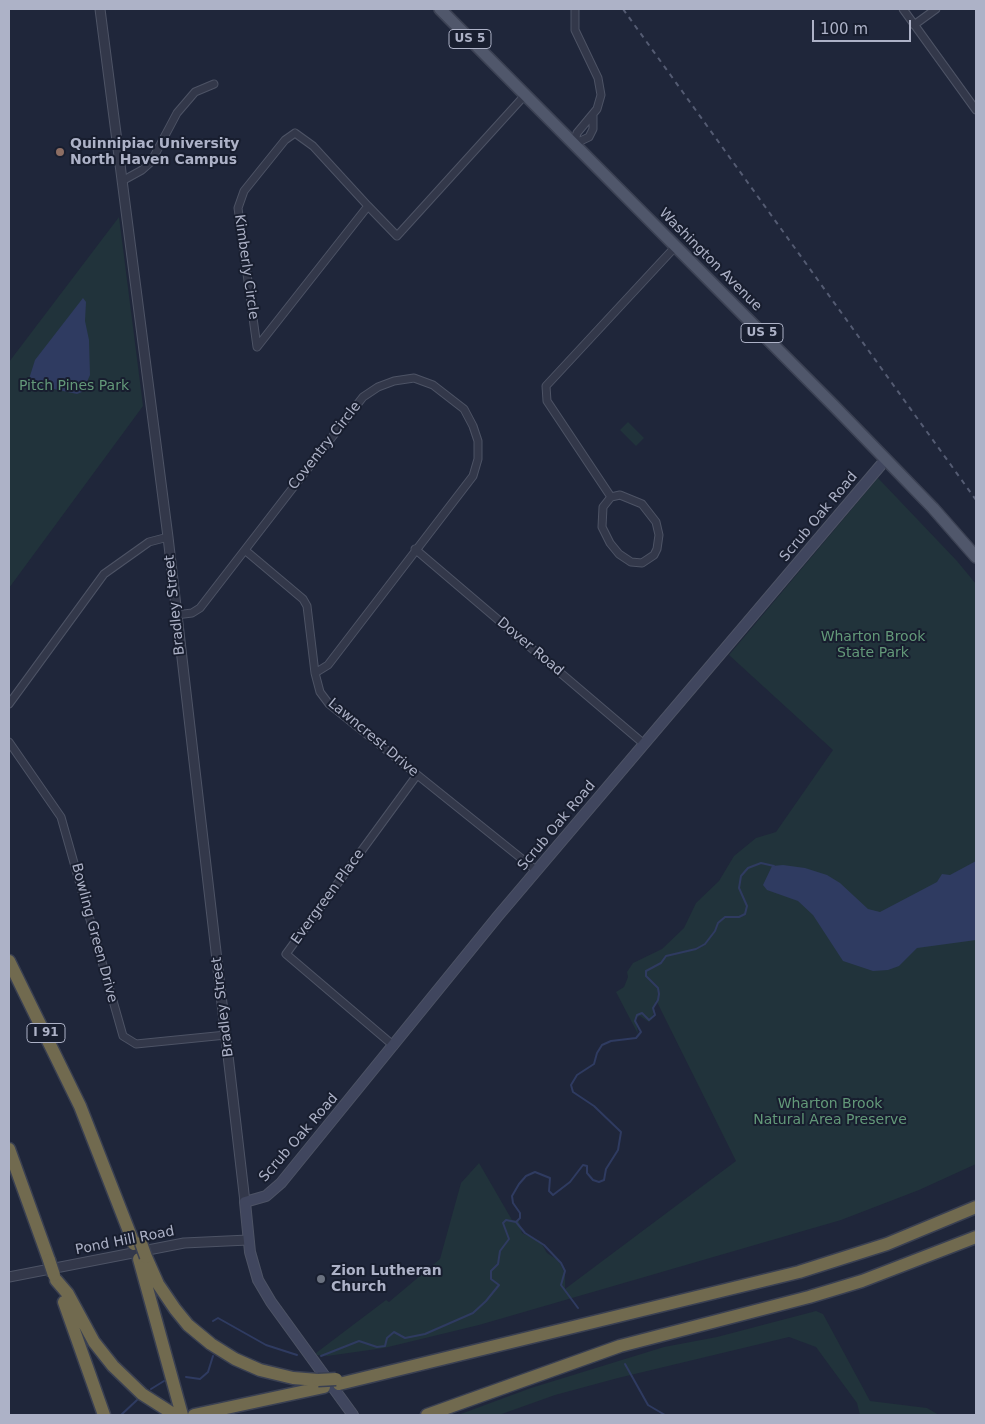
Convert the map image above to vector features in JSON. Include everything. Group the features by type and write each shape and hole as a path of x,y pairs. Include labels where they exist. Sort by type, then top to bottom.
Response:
{"highway":[{"name":"I 91","path":"9,961 80,1106 125,1220 137,1244 183,1414"},
{"path":"9,1148 104,1415"},
{"path":"55,1277 68,1294 80,1320 104,1356 133,1386 152,1401 183,1414 321,1383 353,1380 446,1359 799,1272 887,1244 976,1207"},
{"path":"427,1415 620,1346 809,1298 862,1282 976,1237"},
{"path":"142,1258 175,1309 188,1325 211,1344 235,1359 260,1370 321,1383"}],"main road":[{"name":"Washington Avenue","path":"440,9 886,459 976,557"},
{"name":"Scrub Oak Road","path":"245,1202 262,1198 276,1188 536,871 886,459"},
{"path":"245,1202 248,1240 253,1266 266,1294 352,1415"}],"street":[{"name":"Bradley Street","path":"100,9 168,536 245,1202"},
{"path":"574,144 577,133 593,116 599,103 600,87 576,30 575,9"},
{"path":"903,9 976,110"},
{"path":"914,24 936,9"},
{"path":"122,181 142,170 151,162 177,113 196,92 214,84"},
{"name":"Kimberly Circle","path":"368,206 256,347 238,208 244,192 285,140 295,133 301,135 397,236 526,94"},
{"path":"574,144 589,137 593,129 593,116"},
{"path":"611,497 547,401 546,386 676,246"},
{"name":"Coventry Circle","path":"176,615 192,613 200,608 246,551 351,409 363,397 386,384 414,378 433,385 464,408 478,441 478,459 473,476 415,549 328,665 315,673"},
{"path":"620,495 635,500 646,508 656,522 659,543 654,555 647,560 631,562 619,554 604,534 603,506 611,497 620,495"},
{"path":"9,704 104,574 149,542 168,536"},
{"name":"Dover Road","path":"415,549 644,744"},
{"name":"Lawncrest Drive","path":"246,551 303,599 307,606 315,673 320,692 329,704 536,871"},
{"name":"Bowling Green Drive","path":"9,742 61,817 123,1036 136,1044 226,1035"},
{"name":"Evergreen Place","path":"394,1046 286,954 417,775"},
{"name":"Pond Hill Road","path":"9,1276 194,1242 248,1240"}],"green space":[{"name":"Pitch Pines Park","path":"119,217 143,406 9,588 9,362"},
{"path":"628,422 644,438 636,446 620,430"},
{"path":"878,478 957,561 976,584 976,1164 919,1190 841,1220 479,1325 384,1348 327,1356 317,1355 316,1353 386,1300 389,1302 440,1259 461,1183 479,1163 512,1220 519,1221 522,1233 540,1241 547,1253 559,1261 565,1274 565,1289 736,1161 656,1000 652,1019 649,1022 640,1016 636,1018 638,1034 616,992 624,987 628,977 627,972 633,963 662,949 684,928 696,903 719,881 734,856 756,838 776,832 833,750 729,655"},
{"path":"816,1311 823,1314 870,1401 927,1408 939,1415 860,1415 857,1403 816,1347 789,1337 618,1378 555,1395 499,1415 458,1415 531,1388 664,1347 717,1337"}],"water":[{"path":"83,298 86,302 85,321 89,340 90,375 82,392 77,394 35,385 29,379 35,360"},
{"path":"976,861 976,940 917,948 899,966 888,970 873,971 843,961 813,915 798,901 767,890 763,885 772,866 783,865 805,868 827,875 840,883 868,909 880,912 937,882 942,874 950,875"}],"waterway":[{"path":"321,1356 359,1341 377,1347 385,1346 387,1338 394,1332 405,1338 425,1334 473,1313 499,1285 491,1279 491,1271 498,1264 500,1251 509,1239 503,1223 506,1220 516,1222 520,1218 520,1213 513,1203 512,1196 526,1176 535,1172 550,1178 549,1191 553,1195 570,1182 583,1165 587,1166 587,1173 593,1180 599,1182 604,1180 606,1169 618,1150 621,1132 594,1106 573,1092 571,1085 577,1075 594,1064 597,1053 602,1045 611,1041 636,1038 641,1032 635,1021 637,1015 642,1013 649,1020 655,1015 653,1008 658,1000 658,988 646,976 646,971 661,963 666,956 696,949 705,944 715,931 718,923 725,917 739,917 745,914 747,906 739,888 741,876 748,868 761,863 774,866"},
{"path":"516,1222 525,1233 544,1245 561,1263 565,1271 561,1285 578,1308"},
{"path":"213,1321 218,1318 266,1345 297,1355"},
{"path":"186,1377 200,1379 208,1372 213,1356"},
{"path":"625,1364 648,1405 665,1415"},
{"path":"151,1389 164,1381"},
{"path":"121,1415 137,1400"}],"railway":[{"path":"623,9 976,500"}],"place":[{"name":"Quinnipiac University North Haven Campus","path":"60,152"},
{"name":"Zion Lutheran Church","path":"321,1279"}],"park label":[{"name":"Wharton Brook State Park","path":"873,646"},
{"name":"Wharton Brook Natural Area Preserve","path":"830,1112"}]}
